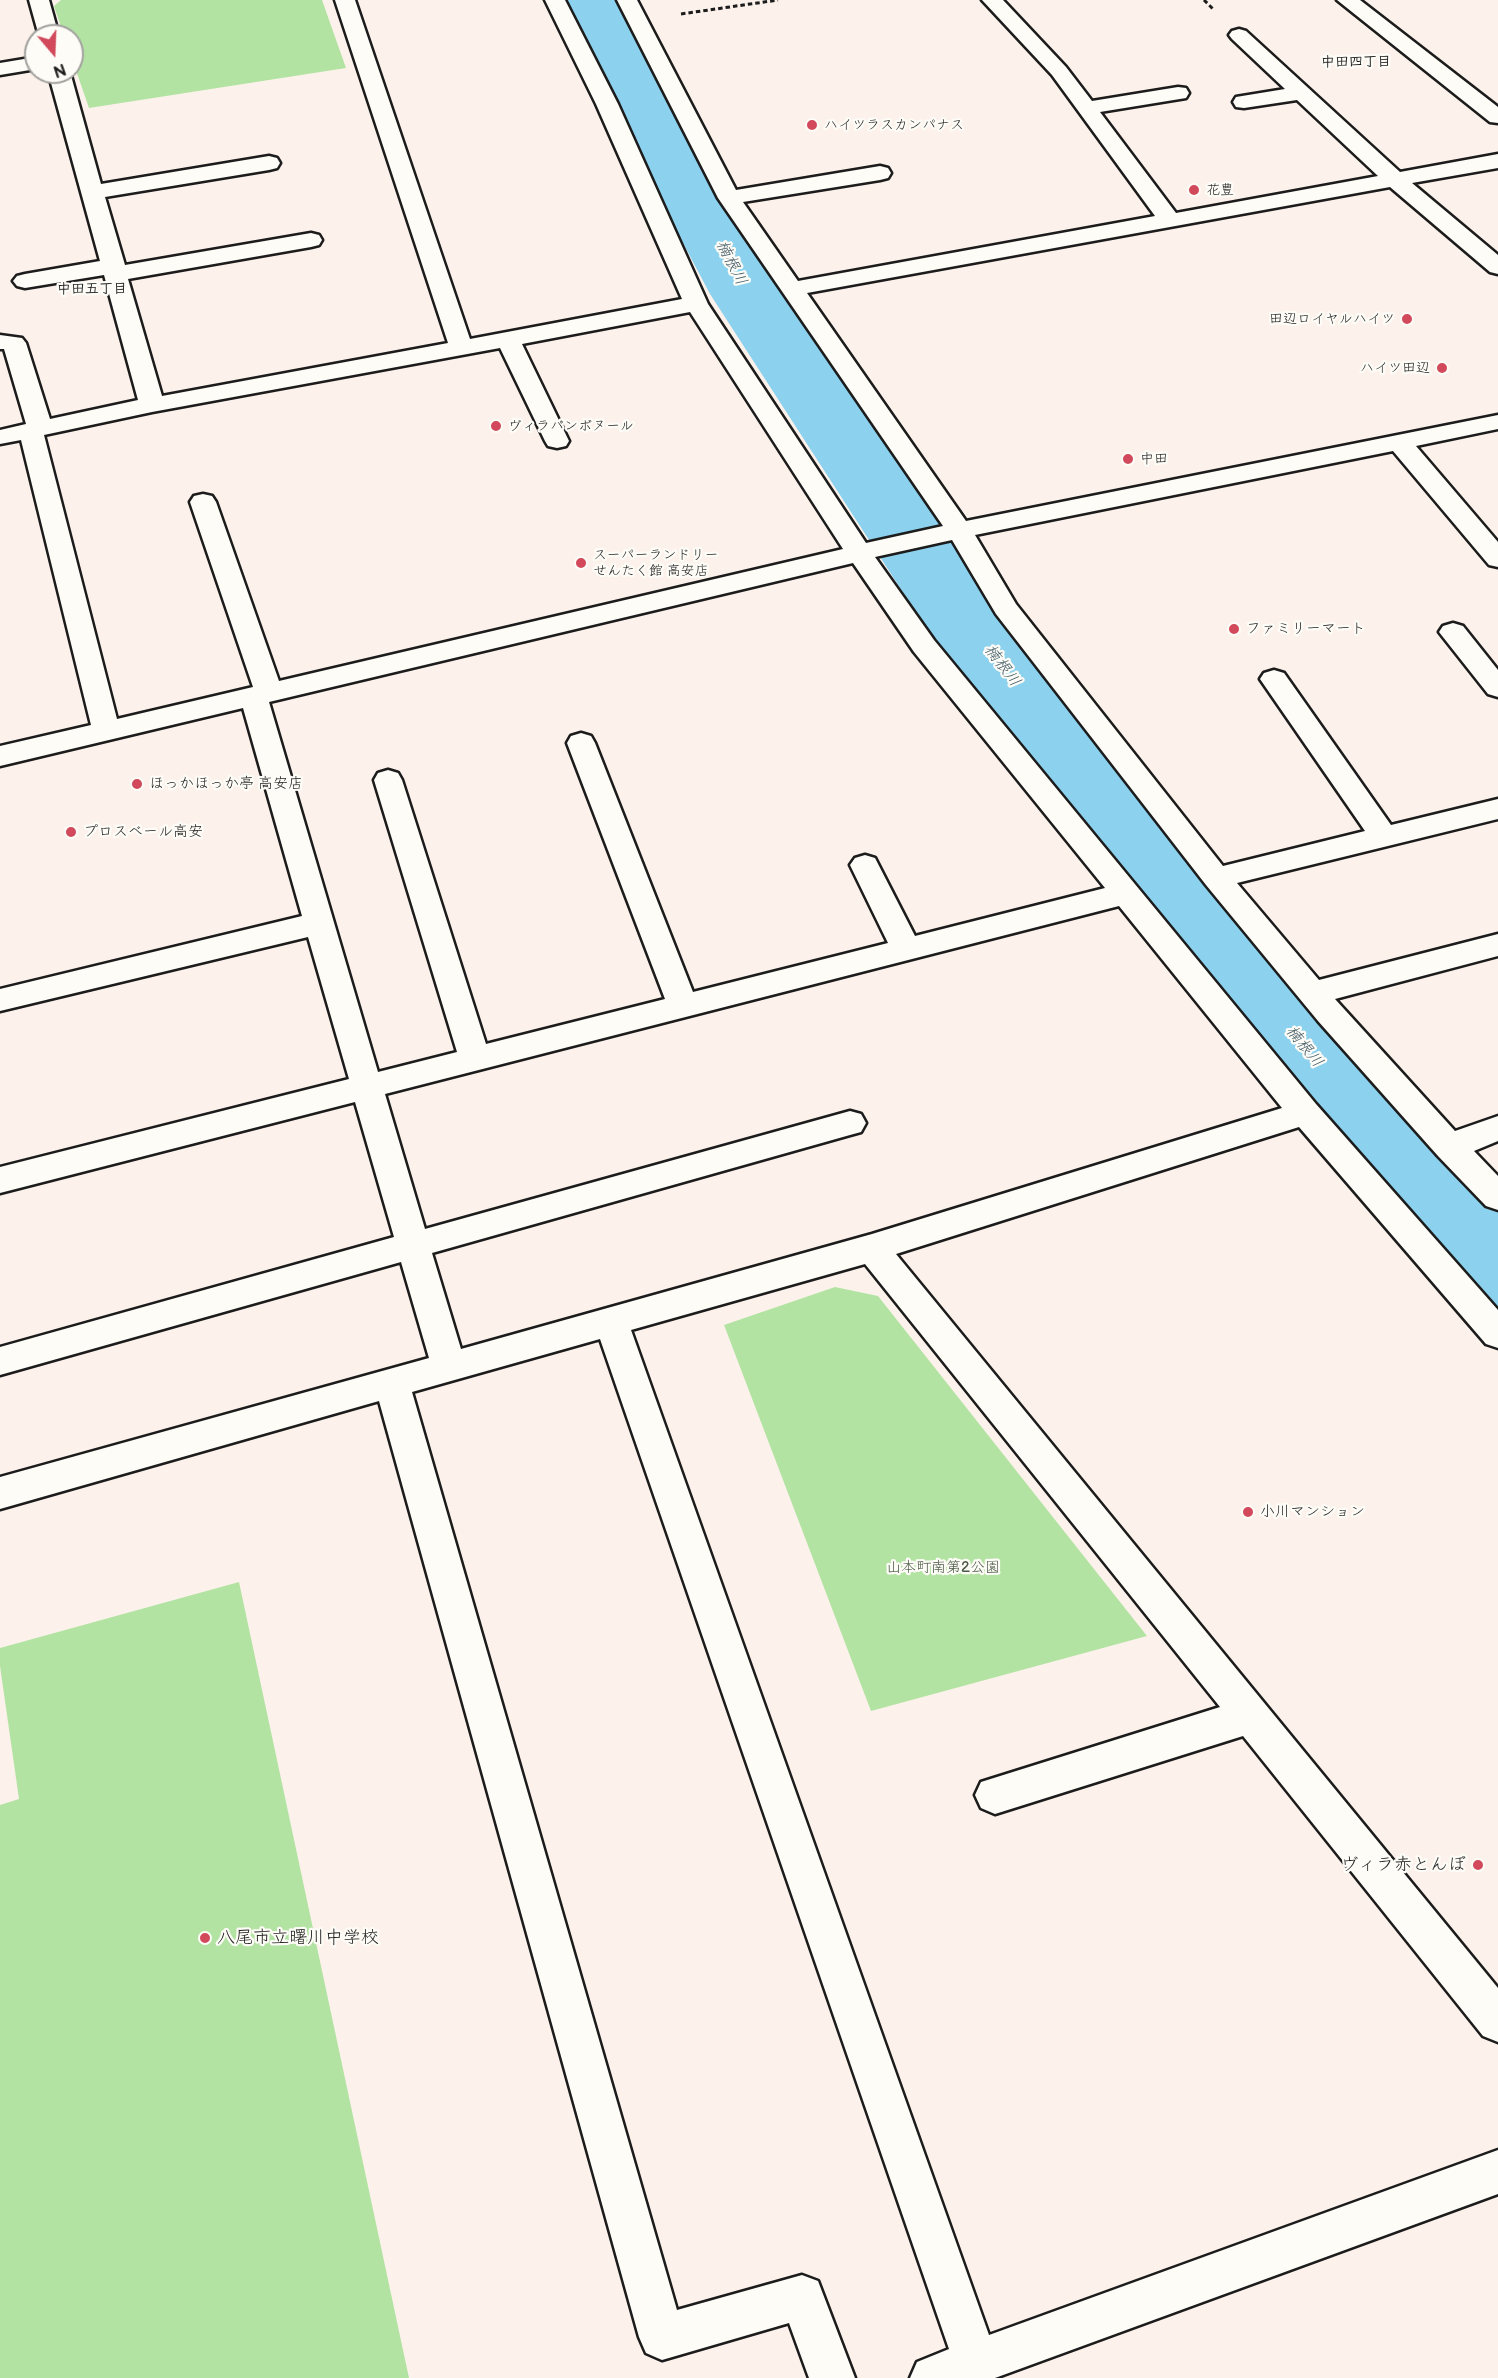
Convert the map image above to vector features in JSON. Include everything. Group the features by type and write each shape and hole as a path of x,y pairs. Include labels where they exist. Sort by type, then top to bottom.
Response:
{"street":[{"path":"39,0 46,24"},
{"path":"345,0 461,346"},
{"path":"555,0 608,104 696,304 859,553 924,646 1305,1113 1498,1334"},
{"path":"627,0 729,198 959,530 1005,608 1216,878 1312,993 1450,1148 1498,1197"},
{"path":"992,0 1059,71 1169,219"},
{"path":"1347,0 1498,117"},
{"path":"1239,35 1394,179 1498,267"},
{"path":"0,69 24,65"},
{"path":"63,84 152,405"},
{"path":"1086,108 1178,93"},
{"path":"1244,102 1301,93"},
{"path":"791,288 1498,161"},
{"path":"93,192 269,163"},
{"path":"729,198 880,173"},
{"path":"25,281 311,240"},
{"path":"0,437 152,405 696,304"},
{"path":"507,338 557,441"},
{"path":"0,342 14,343 106,731"},
{"path":"0,756 927,537 1498,423"},
{"path":"1400,442 1498,559"},
{"path":"203,502 261,694 365,1087 449,1368"},
{"path":"1453,632 1498,688"},
{"path":"1274,679 1384,837"},
{"path":"581,743 683,1007"},
{"path":"388,780 476,1059"},
{"path":"1216,878 1498,809"},
{"path":"865,865 906,949"},
{"path":"0,1180 1125,894"},
{"path":"0,1000 320,923"},
{"path":"1312,993 1498,945"},
{"path":"0,1493 872,1248 1305,1113"},
{"path":"0,1361 850,1123"},
{"path":"1450,1148 1498,1128"},
{"path":"872,1248 1498,2021"},
{"path":"611,1322 976,2362"},
{"path":"392,1384 662,2337 802,2297 832,2378"},
{"path":"994,1795 1251,1716"},
{"path":"933,2378 1498,2172"}],"path":[{"path":"638,21 778,0"}],"green space":[{"path":"61,0 322,0 346,68 89,108 81,84 84,84 84,24 60,24 54,6"},
{"name":"山本町南第2公園","path":"835,1287 878,1296 1147,1636 871,1711 724,1325"},
{"name":"八尾市立曙川中学校","path":"239,1582 409,2378 0,2378 0,1805 19,1799 0,1666 0,1648"}],"waterway":[{"name":"楠根川","path":"596,0 701,209 747,294 943,589 1087,779 1335,1085 1498,1269"}],"place":[{"name":"ハイツラスカンパナス","path":"812,125"},
{"name":"花豊","path":"1194,190"},
{"name":"田辺ロイヤルハイツ","path":"1407,319"},
{"name":"ハイツ田辺","path":"1442,368"},
{"name":"ヴィラパンボヌール","path":"496,426"},
{"name":"中田","path":"1128,459"},
{"name":"スーパーランドリー せんたく館 高安店","path":"581,563"},
{"name":"ファミリーマート","path":"1234,629"},
{"name":"ほっかほっか亭 高安店","path":"137,784"},
{"name":"プロスベール高安","path":"71,832"},
{"name":"小川マンション","path":"1248,1512"},
{"name":"ヴィラ赤とんぼ","path":"1478,1865"},
{"name":"八尾市立曙川中学校","path":"205,1938"}],"district":[{"name":"中田四丁目","path":"1356,62"},
{"name":"中田五丁目","path":"92,289"}]}
